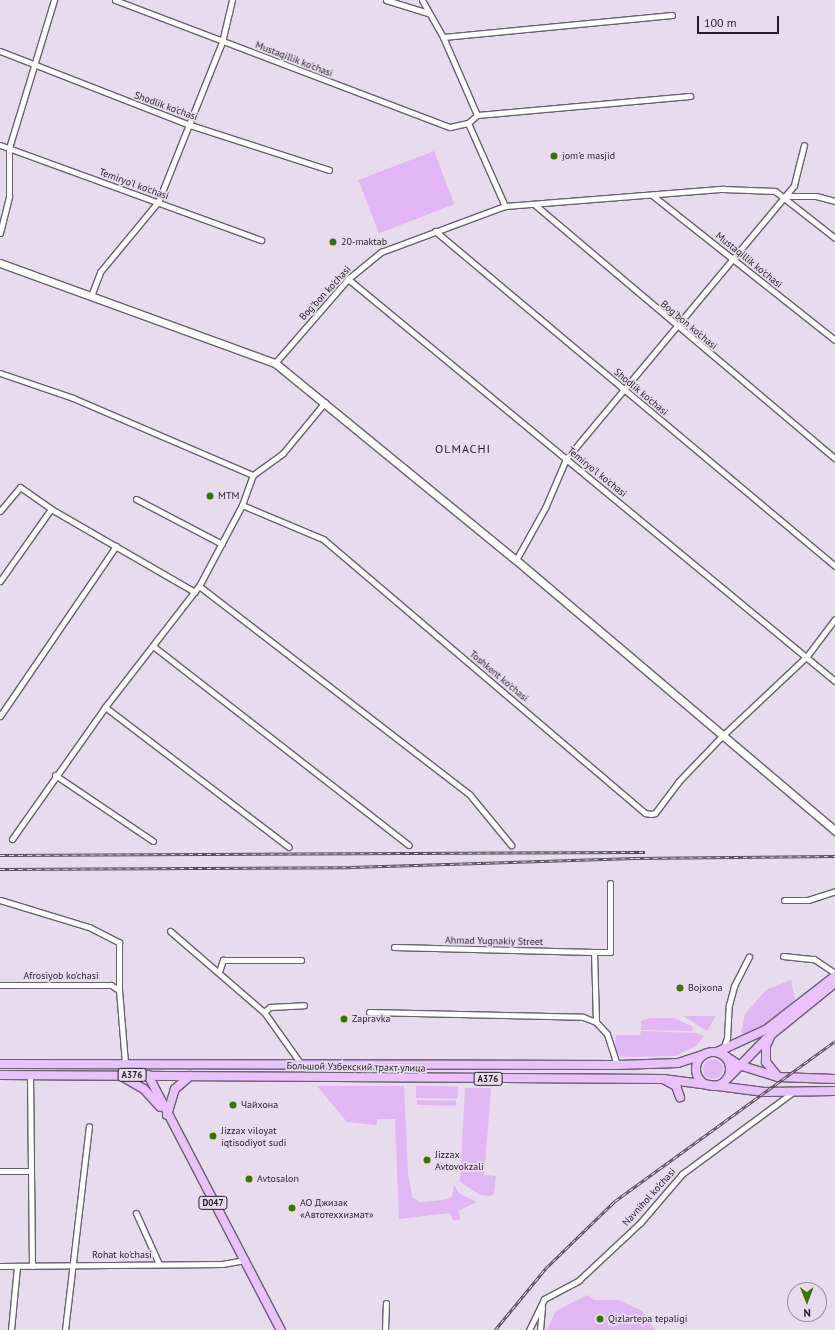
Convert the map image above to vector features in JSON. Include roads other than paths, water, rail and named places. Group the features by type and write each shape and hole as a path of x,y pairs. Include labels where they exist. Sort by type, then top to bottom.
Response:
{"main road":[{"path":"835,974 767,1029 721,1052 705,1054 698,1062 696,1072 702,1082 711,1086 764,1092 835,1091"},
{"path":"711,1086 719,1085 774,1032 835,983"},
{"path":"774,1032 766,1046 766,1057 768,1065 778,1077"},
{"path":"721,1052 739,1065 778,1077 835,1079"},
{"path":"721,1052 730,1067 728,1077"},
{"name":"Большой Узбекский тракт улица","path":"0,1064 125,1063 617,1065 678,1063 705,1054"},
{"name":"Большой Узбекский тракт улица","path":"0,1075 663,1079 711,1086"},
{"name":"D047","path":"119,1075 144,1089 169,1118"},
{"name":"D047","path":"148,1075 169,1118 281,1330"},
{"path":"169,1118 176,1089 190,1075"},
{"path":"663,1079 676,1086 680,1097"}],"street":[{"path":"0,233 9,196 9,148 54,0"},
{"name":"Mustaqillik ko'chasi","path":"114,0 450,127 468,123"},
{"path":"91,296 100,272 158,202 222,42 232,0"},
{"path":"386,0 428,13"},
{"path":"422,0 443,37 477,115"},
{"path":"443,37 672,15"},
{"name":"Shodlik ko'chasi","path":"0,51 190,125 329,170"},
{"path":"505,206 468,123 477,115 690,96"},
{"name":"Temiryo'l ko'chasi","path":"0,145 261,240"},
{"path":"516,560 545,508 566,459 794,185 804,145"},
{"name":"Bog'bon ko'chasi","path":"275,363 348,279 381,252 435,230 505,206 722,189 775,191 785,196"},
{"name":"Mustaqillik ko'chasi","path":"652,195 835,340"},
{"path":"785,196 816,196 835,201"},
{"path":"785,196 835,238"},
{"name":"Bog'bon ko'chasi","path":"534,204 835,458"},
{"name":"Shodlik ko'chasi","path":"435,230 835,566"},
{"path":"0,263 275,363 325,402 516,560 721,737 835,831"},
{"name":"Temiryo'l ko'chasi","path":"348,279 807,656 835,681"},
{"path":"0,372 73,398 253,474"},
{"path":"12,839 55,775 105,707 199,586 242,505 253,474 283,453 325,402"},
{"path":"0,511 20,487 51,509 195,592"},
{"path":"136,499 222,544"},
{"name":"Toshkent ko'chasi","path":"242,505 323,539 645,813 655,813 678,782 721,737 807,656 835,619"},
{"path":"0,581 51,509"},
{"path":"0,716 116,546"},
{"path":"199,586 470,795 511,845"},
{"path":"153,646 409,845"},
{"path":"105,707 289,847"},
{"path":"55,775 153,841"},
{"name":"Ahmad Yugnakiy Street","path":"394,947 610,952 610,884"},
{"path":"784,900 808,900 835,891"},
{"path":"0,900 89,927 119,942 119,990 125,1063"},
{"path":"170,931 264,1012 301,1064"},
{"path":"594,952 596,1022"},
{"path":"783,956 814,959 835,974"},
{"path":"721,1052 727,1038 729,1005 734,986 749,957"},
{"path":"219,972 224,960 301,960"},
{"name":"Afrosiyob ko'chasi","path":"0,985 111,984 119,990"},
{"path":"264,1012 270,1007 304,1005"},
{"path":"369,1012 583,1017 596,1022 607,1034 617,1065"},
{"path":"30,1075 32,1266"},
{"name":"Navnihol ko'chasi","path":"529,1330 544,1299 585,1275 640,1222 682,1174 793,1092"},
{"path":"65,1330 74,1265 89,1126"},
{"path":"0,1171 30,1171"},
{"path":"136,1212 159,1264"},
{"name":"Rohat ko'chasi","path":"0,1266 222,1264 244,1260"},
{"path":"11,1330 16,1266"},
{"path":"385,1330 386,1303"},
{"path":"540,1330 542,1304"}],"railway":[{"path":"0,855 645,852"},
{"path":"0,869 351,867 635,858 835,856"},
{"path":"495,1330 546,1268 615,1201 835,1041"}],"place":[{"name":"jom'e masjid","path":"554,156"},
{"name":"20-maktab","path":"333,242"},
{"name":"MTM","path":"210,496"},
{"name":"Bojxona","path":"680,988"},
{"name":"Zapravka","path":"344,1019"},
{"name":"Чайхона","path":"233,1105"},
{"name":"Jizzax viloyat iqtisodiyot sudi","path":"213,1136"},
{"name":"Jizzax Avtovokzali","path":"427,1160"},
{"name":"Avtosalon","path":"249,1179"},
{"name":"АО Джизак «Автотеххизмат»","path":"292,1208"},
{"name":"Qizlartepa tepaligi","path":"600,1319"}],"district":[{"name":"OLMACHI","path":"463,449"}]}
